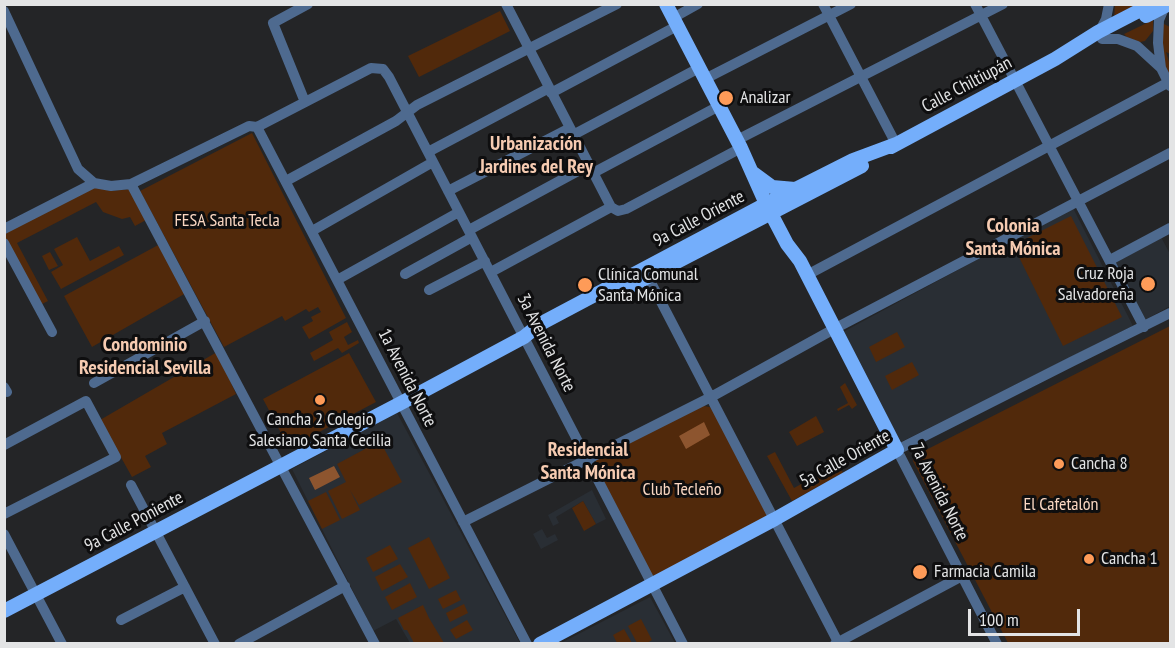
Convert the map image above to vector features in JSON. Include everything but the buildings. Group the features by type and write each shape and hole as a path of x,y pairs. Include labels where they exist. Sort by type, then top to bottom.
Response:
{"main road":[{"name":"7a Avenida Norte","path":"666,4 751,171 773,207 787,244 800,261 897,450"},
{"name":"Calle Chiltiupán","path":"773,207 859,167 896,144 1014,80 1162,5"},
{"name":"Calle Chiltiupán","path":"773,207 797,189 854,160 896,144"},
{"path":"751,171 772,187 797,189"},
{"path":"751,171 757,196 753,212"},
{"name":"9a Calle Oriente","path":"281,465 524,337 544,331 753,212 773,207"},
{"name":"9a Calle Oriente","path":"646,273 773,207"},
{"name":"5a Calle Oriente","path":"540,644 775,519 897,450"},
{"name":"9a Calle Poniente","path":"4,611 281,465"}],"street":[{"path":"4,10 78,169 94,183 111,186 131,184 249,126 257,127 305,102 273,23 308,4"},
{"path":"506,4 611,207 618,211 626,209 861,77 1003,4"},
{"path":"286,181 396,121 417,105 617,4"},
{"path":"312,231 430,157 675,22 698,4"},
{"path":"823,4 896,144"},
{"path":"448,191 572,131 829,16 851,4"},
{"path":"975,4 1144,327"},
{"path":"1109,4 1100,35 1137,46 1161,68"},
{"path":"807,275 1169,84 1161,68 1158,43 1162,5"},
{"name":"3a Avenida Norte","path":"305,102 371,68 383,69 390,77 683,644"},
{"path":"405,274 470,233 591,169 719,106"},
{"name":"1a Avenida Norte","path":"257,127 527,644"},
{"path":"463,522 711,397 834,329 1170,153"},
{"path":"4,229 94,183"},
{"path":"131,184 375,644"},
{"path":"491,272 611,207"},
{"path":"337,280 459,212"},
{"path":"1110,260 1170,228"},
{"path":"4,243 52,332"},
{"path":"429,290 485,261"},
{"path":"646,273 837,643 962,576"},
{"name":"5a Calle Oriente","path":"897,450 1170,313"},
{"path":"94,383 205,321"},
{"path":"4,445 86,401 116,457 4,514"},
{"name":"7a Avenida Norte","path":"897,450 997,644"},
{"path":"131,485 215,644"},
{"path":"4,534 62,644"},
{"path":"238,644 345,586"},
{"path":"121,620 185,587"}],"shaded area":[{"path":"1073,208 1133,326 899,443 843,332"},
{"name":"Cruz Roja Salvadoreña","path":"1161,237 1170,254 1170,306 1145,320 1114,262"},
{"path":"397,413 520,643 410,643 396,619 373,631 292,469"},
{"path":"704,422 710,435 686,449 679,436"},
{"path":"334,466 340,477 315,490 309,478"},
{"path":"592,490 606,519 596,524 583,501 556,517 559,523 553,526 548,515"},
{"path":"542,529 547,538 555,534 558,540 541,549 533,534"},
{"path":"650,597 675,643 559,644"}],"green space":[{"path":"1115,5 1142,5 1114,19"},
{"path":"500,11 510,31 419,77 408,56"},
{"path":"1153,20 1153,31 1145,41 1140,42 1124,34"},
{"path":"1162,23 1170,27 1170,54 1166,52 1170,65 1170,82 1163,67"},
{"name":"FESA Santa Tecla","path":"252,133 346,318 309,339 302,327 313,321 311,317 321,312 318,307 309,312 306,309 285,321 282,316 224,347 140,191"},
{"path":"94,187 111,191 131,189 146,220 135,226 130,217 122,219 103,212 96,202 17,243 48,301 40,305 5,237 5,232"},
{"path":"1071,216 1122,317 1063,346 1013,245"},
{"path":"77,237 90,261 119,246 124,255 61,289 51,272 63,265 54,249"},
{"path":"160,244 186,293 92,347 64,296"},
{"path":"50,252 58,266 49,270 42,256"},
{"path":"347,322 352,332 344,337 348,345 358,340 359,343 342,353 338,348 314,361 310,353 333,340 329,332"},
{"name":"El Cafetalón","path":"1170,326 1170,643 1008,643 913,461 914,456"},
{"path":"897,332 905,347 876,362 869,347"},
{"path":"217,352 236,394 162,433 167,444 145,456 151,467 132,477 100,420"},
{"name":"Cancha 2 Colegio Salesiano Santa Cecilia","path":"349,353 376,402 289,448 263,399"},
{"path":"912,362 919,375 892,390 885,376"},
{"path":"845,383 857,405 852,409 849,405 838,411 837,409 848,403 840,387"},
{"name":"Club Tecleño","path":"699,405 714,408 769,512 766,521 659,579 649,573 596,469 596,457"},
{"path":"816,416 824,432 797,446 789,432"},
{"path":"380,441 402,482 359,505 350,490 360,510 342,519 328,491 346,482 337,464"},
{"path":"775,452 794,488 838,464 843,473 792,501 767,456"},
{"path":"326,492 340,520 322,529 308,501"},
{"path":"583,501 596,524 584,531 572,508"},
{"path":"429,537 450,578 429,589 408,548"},
{"path":"390,545 398,559 373,572 366,558"},
{"path":"400,564 408,577 382,591 375,577"},
{"path":"410,583 417,597 392,610 385,597"},
{"path":"456,590 461,600 443,609 438,599"},
{"path":"464,604 468,613 450,622 446,613"},
{"path":"423,605 444,643 414,643 407,630 404,630 398,618"},
{"path":"641,619 652,640 647,643 637,643 628,626"},
{"path":"467,620 473,630 456,639 450,630"},
{"path":"624,629 632,643 617,643 613,635"}],"place":[{"name":"Analizar","path":"726,98"},
{"name":"Cruz Roja Salvadoreña","path":"1148,284"},
{"name":"Clínica Comunal Santa Mónica","path":"585,285"},
{"name":"Cancha 2 Colegio Salesiano Santa Cecilia","path":"320,400"},
{"name":"Cancha 8","path":"1059,464"},
{"name":"Cancha 1","path":"1089,559"},
{"name":"Farmacia Camila","path":"920,572"}],"district":[{"name":"Urbanización Jardines del Rey","path":"536,156"},
{"name":"Colonia Santa Mónica","path":"1013,238"},
{"name":"Condominio Residencial Sevilla","path":"145,356"},
{"name":"Residencial Santa Mónica","path":"588,462"}]}
